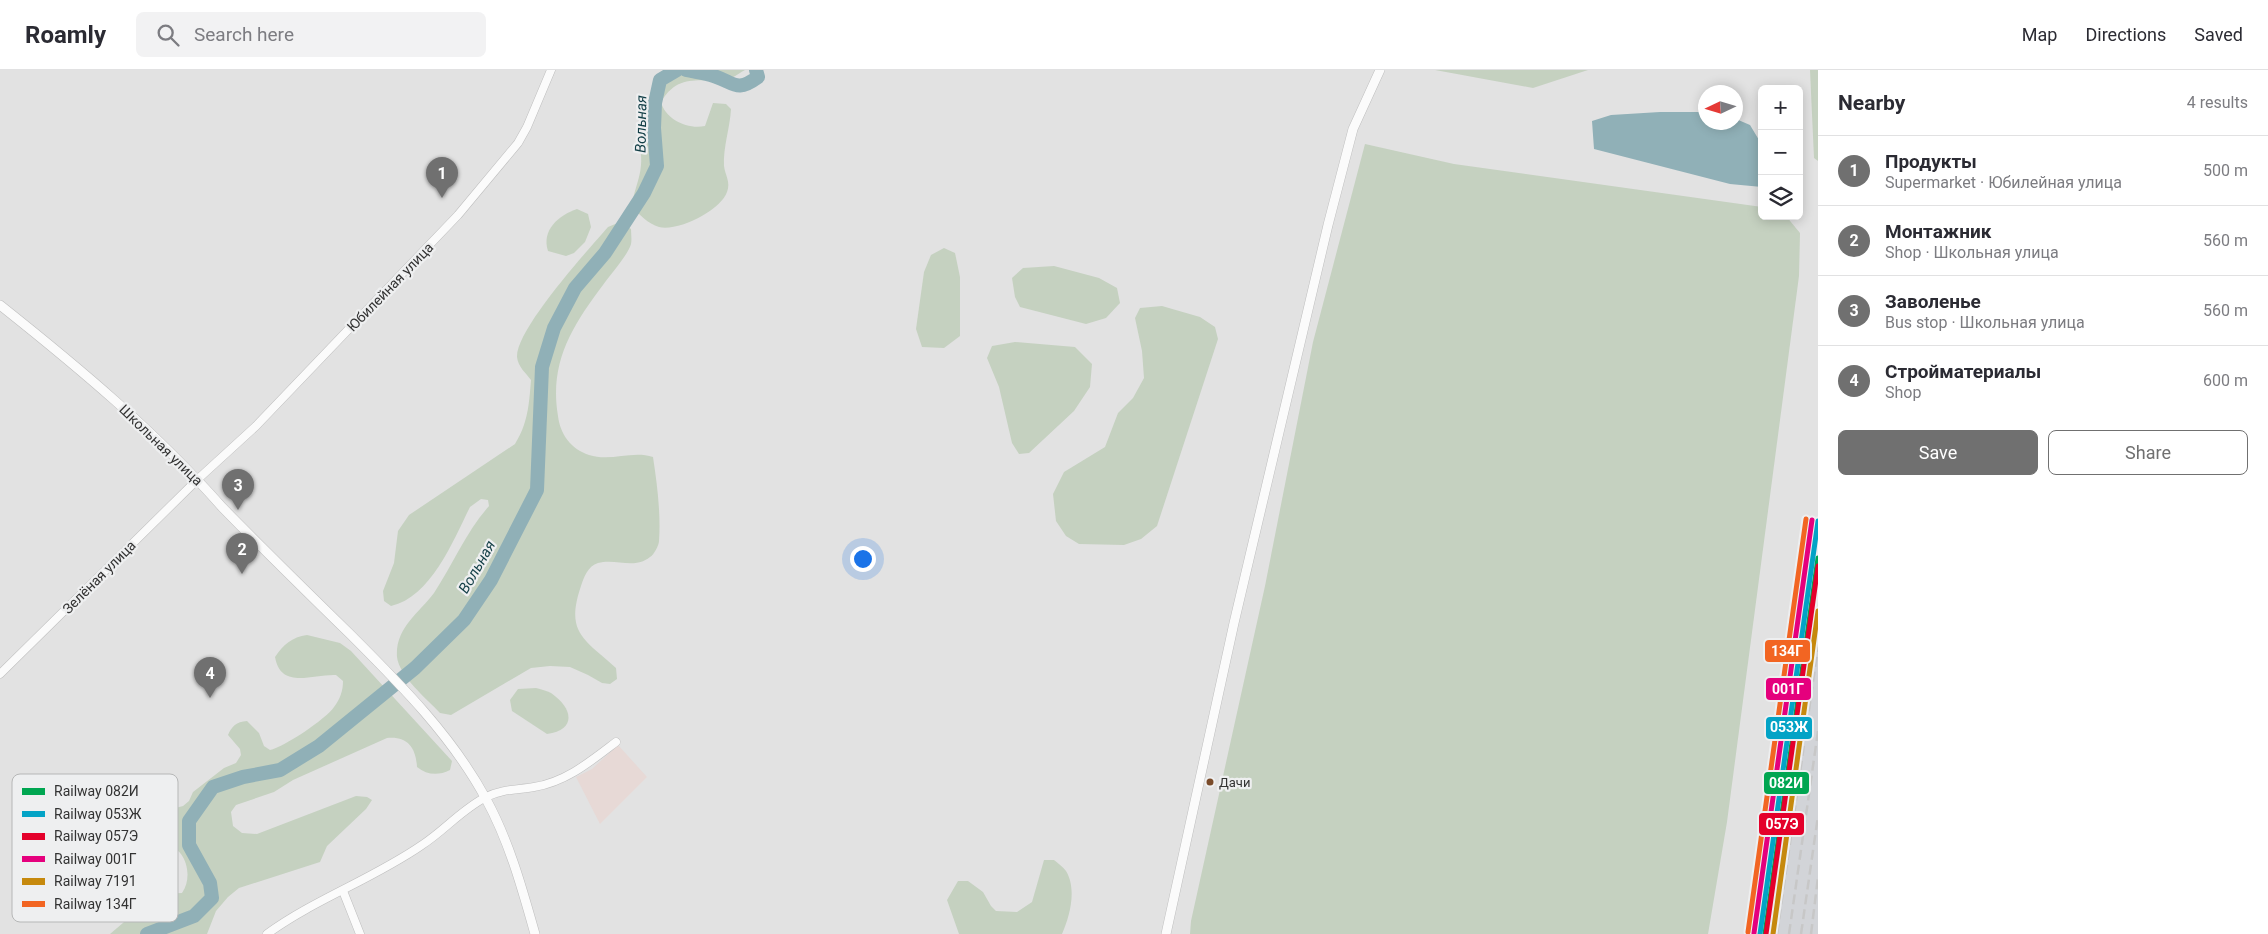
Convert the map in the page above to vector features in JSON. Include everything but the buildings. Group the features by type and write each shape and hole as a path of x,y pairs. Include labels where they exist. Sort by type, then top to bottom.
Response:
{"street":[{"name":"Юбилейная улица","path":"198,480 256,426 458,215 518,143 528,127 551,70"},
{"path":"1166,934 1235,620 1328,225 1353,130 1380,70"},
{"name":"Школьная улица","path":"0,304 90,379 198,480 250,536 376,660 418,705 453,748 485,798"},
{"name":"Зелёная улица","path":"0,674 198,480"},
{"path":"267,934 303,911 343,891 424,845 456,816 485,798 500,791 535,787 562,778 585,766 616,742"},
{"path":"485,798 506,842 535,934"},
{"path":"343,891 360,934"}],"shaded area":[{"path":"1818,604 1818,934 1772,934 1793,785"},
{"path":"618,745 647,777 600,824 576,777 592,769"}],"green space":[{"path":"672,70 745,70 731,78 684,82 668,92 661,102 663,108 672,118 685,125 698,127 705,126 713,103 726,104 731,109 724,159 728,182 727,192 717,206 698,218 667,228 651,224 632,207 640,170 640,138 643,115 654,91"},
{"path":"1435,70 1588,70 1533,88"},
{"path":"1810,70 1818,70 1818,161 1814,158"},
{"path":"1365,144 1454,164 1758,206 1758,220 1789,220 1800,233 1799,276 1727,822 1708,934 1190,934 1191,921 1265,586 1313,342"},
{"path":"577,209 588,214 591,227 585,242 574,253 566,256 548,251 547,236 553,224 564,215"},
{"path":"620,222 631,229 631,244 623,259 592,300 573,330 560,362 556,397 561,429 577,449 597,457 645,455 653,457 659,520 659,541 656,550 650,557 638,563 605,562 595,564 585,576 577,602 575,615 580,634 616,668 617,679 610,684 602,683 570,667 550,666 531,668 451,715 440,713 414,687 403,672 397,657 397,647 404,629 434,593 466,537 489,506 488,500 481,499 470,507 448,551 429,580 418,592 405,601 391,606 384,601 383,591 394,563 398,531 409,515 515,444 525,421 531,380 518,361 520,344 540,310 570,271 608,227"},
{"path":"944,248 955,253 960,277 960,336 944,348 922,347 916,329 924,272 931,255"},
{"path":"1054,266 1099,278 1117,288 1120,303 1106,318 1086,324 1020,307 1015,297 1012,278 1023,268"},
{"path":"1162,306 1200,317 1215,327 1218,339 1157,526 1141,539 1124,545 1079,544 1066,536 1056,521 1053,494 1064,472 1105,447 1118,413 1133,398 1144,378 1142,351 1135,318 1140,308"},
{"path":"1015,342 1075,347 1092,364 1090,387 1074,411 1029,453 1019,454 1012,443 999,387 987,358 992,346"},
{"path":"307,635 340,643 351,651 452,761 450,770 437,774 425,772 417,767 415,754 409,744 400,739 387,738 293,780 274,792 236,805 231,812 233,826 242,833 257,834 356,796 367,797 372,800 366,809 327,846 320,862 239,888 216,911 207,934 110,934 124,922 178,922 178,893 182,893 186,886 187,871 186,863 178,851 178,807 189,801 193,792 224,768 236,763 241,755 240,749 228,735 233,727 237,723 247,721 259,733 264,746 270,750 285,744 304,732 330,712 336,704 342,692 343,681 336,675 308,678 291,677 284,674 278,667 275,657 281,649 288,642"},
{"path":"536,688 551,693 564,705 568,718 567,723 557,732 547,734 512,711 510,700 518,689"},
{"path":"1044,860 1054,860 1065,870 1071,886 1072,894 1068,919 1062,934 959,934 947,900 958,881 968,881 983,892 996,911 1017,912 1032,902"}],"water":[{"path":"1698,112 1698,130 1743,130 1743,122 1750,125 1758,138 1758,187 1730,184 1594,149 1592,121 1611,115"}],"waterway":[{"name":"Вольная","path":"147,934 194,916 212,898 210,883 189,845 189,821 213,787 243,777 280,770 319,746 415,668 464,620 491,580 537,490 542,367 554,328 575,288 605,253 644,193 657,166 654,128 655,103 660,80 677,70"},
{"name":"Вольная","path":"686,70 711,75 740,86 758,77 756,70"}],"railway":[{"path":"1777,934 1818,647"},
{"path":"1789,934 1818,731"},
{"path":"1801,934 1818,816"},
{"path":"1811,934 1818,877"}],"rail line":[{"name":"134Г","path":"1748,932 1806,519"},
{"name":"001Г","path":"1754,933 1812,520"},
{"name":"053Ж","path":"1760,934 1818,521"},
{"name":"082И","path":"1765,934 1818,558"},
{"name":"057Э","path":"1766,934 1818,566"},
{"name":"7191","path":"1773,934 1818,611"}],"place":[{"name":"Продукты","path":"442,198"},
{"name":"Заволенье","path":"238,510"},
{"name":"Монтажник","path":"242,574"},
{"name":"Стройматериалы","path":"210,698"},
{"name":"Дачи","path":"1210,782"}]}
